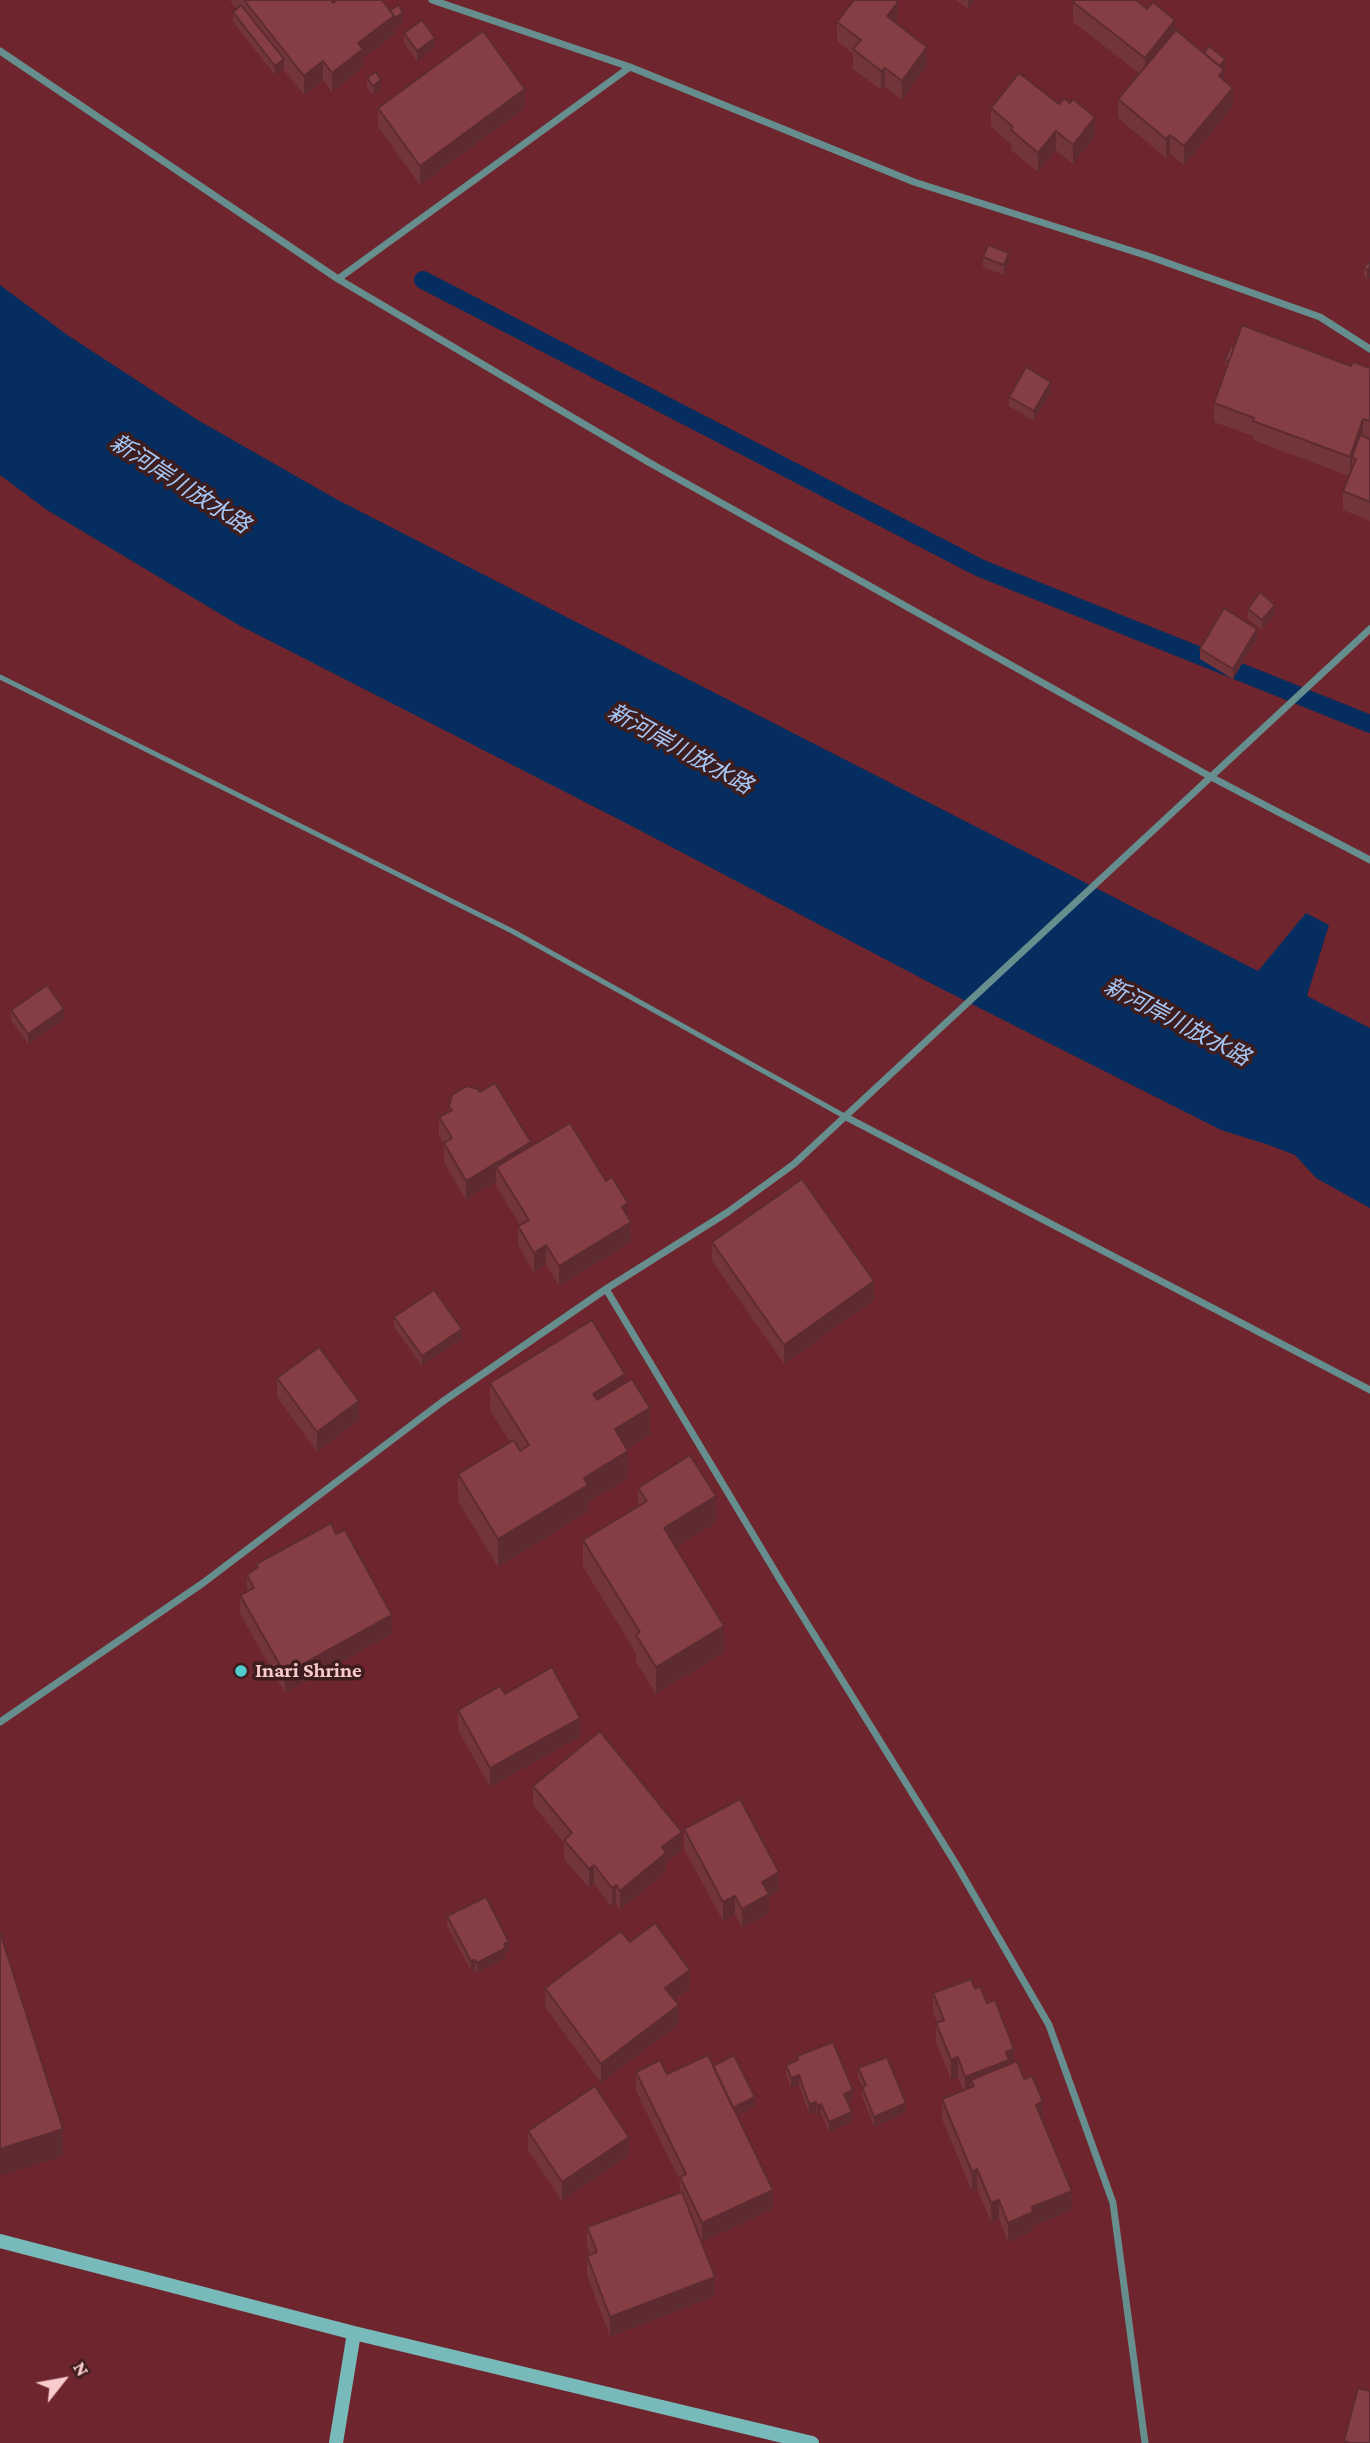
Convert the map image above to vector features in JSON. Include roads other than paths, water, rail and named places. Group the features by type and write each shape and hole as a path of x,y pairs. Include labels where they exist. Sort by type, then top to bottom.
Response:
{"street":[{"path":"432,0 630,67 914,182 1147,256 1320,317 1370,349"},
{"path":"0,51 338,279 650,463 1211,777 1370,860"},
{"path":"338,279 630,67"},
{"path":"0,1722 203,1583 442,1402 606,1289 729,1212 794,1164 1370,629"},
{"path":"846,1117 1370,1390"},
{"path":"606,1289 782,1583 956,1864 1049,2025 1112,2203 1145,2443"},
{"path":"0,2241 354,2333 812,2443"},
{"path":"335,2443 354,2333"}],"lane":[{"path":"0,677 512,931 846,1117"}],"water":[{"name":"新河岸川放水路","path":"0,285 66,334 196,419 336,499 1258,971 1306,913 1329,925 1307,996 1370,1028 1370,1208 1316,1178 1295,1155 1221,1130 940,988 237,624 47,510 0,475"}],"waterway":[{"path":"423,280 980,568 1370,724"}],"place":[{"name":"Inari Shrine","path":"241,1671"}]}
